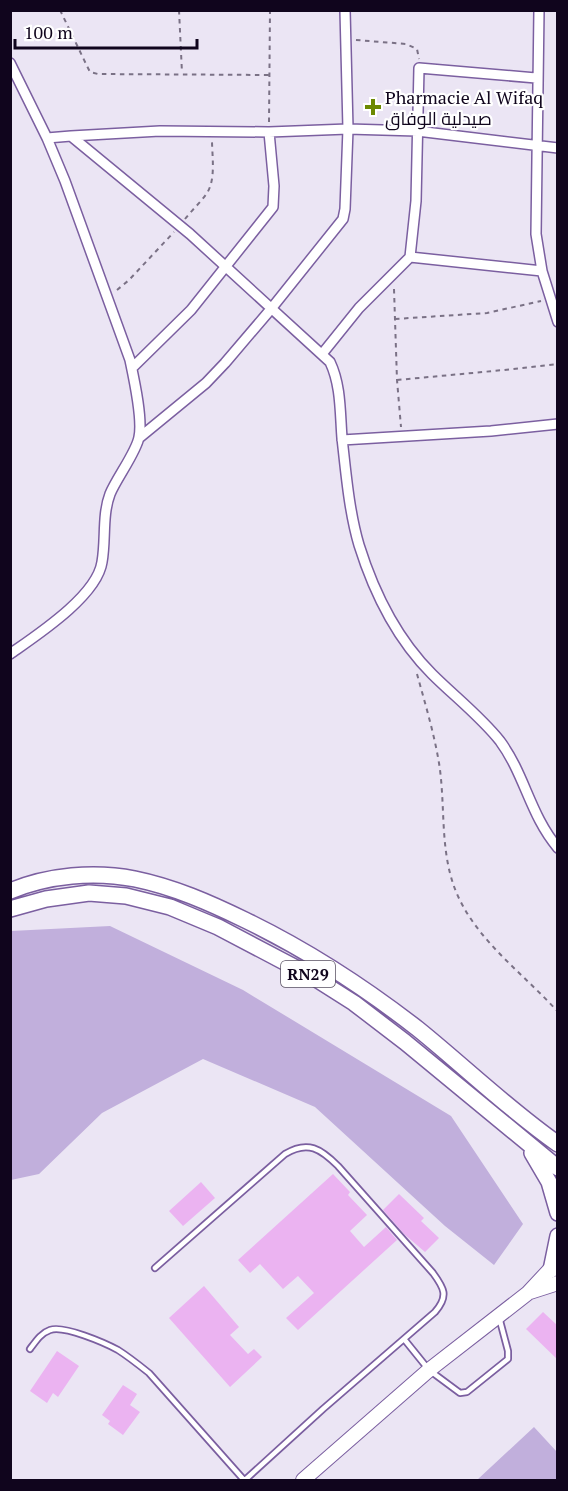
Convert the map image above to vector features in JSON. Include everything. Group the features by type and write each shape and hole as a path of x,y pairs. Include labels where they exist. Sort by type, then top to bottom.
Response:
{"main road":[{"name":"RN29","path":"10,891 69,876 98,875 134,879 178,890 224,910 279,937 367,991 419,1031 531,1126 558,1144"},
{"name":"RN29","path":"10,909 46,899 89,893 126,896 170,907 218,927 313,977 354,1003 558,1168"},
{"path":"521,1138 545,1174 558,1213"},
{"path":"555,1271 558,1236"}],"street":[{"path":"10,654 48,627 98,578 103,560 110,495 140,438 206,383 271,309 343,219 348,129 345,10"},
{"path":"538,10 536,234 542,271 558,322"},
{"path":"10,63 47,138 108,297 132,368 140,438"},
{"path":"322,354 359,308 410,257 416,201 419,68 537,78"},
{"path":"47,138 160,131 269,132 348,129 417,131 558,148"},
{"path":"132,368 191,310 273,207 274,186 269,132"},
{"path":"71,136 180,225 330,362 338,382 342,440 359,543 372,583 388,616 409,648 500,741 516,766 535,815 546,834 558,848"},
{"path":"410,257 542,271"},
{"path":"342,440 490,431 558,424"},
{"path":"303,1480 429,1370 555,1271"}],"lane":[{"path":"30,1349 41,1335 51,1329 61,1328 116,1349 149,1373 245,1480 322,1409 441,1306 444,1290 433,1273 338,1166 326,1154 311,1147 296,1147 285,1154 154,1268"},
{"path":"404,1339 429,1370 460,1393 474,1388 508,1359 498,1315"}],"path":[{"path":"60,10 90,72 270,75"},
{"path":"179,10 182,73"},
{"path":"269,132 270,10"},
{"path":"346,39 412,46 417,49 419,68"},
{"path":"108,297 129,280 207,193 212,178 212,131"},
{"path":"393,273 397,380 402,436"},
{"path":"395,319 487,313 534,303 550,297"},
{"path":"397,380 558,363"},
{"path":"415,669 428,711 439,763 443,799 444,850 457,895 469,917 492,945 557,1010"}],"shaded area":[{"path":"110,926 243,990 451,1116 523,1224 494,1265 445,1226 315,1107 203,1059 102,1113 39,1174 11,1180 11,931"},
{"path":"534,1427 557,1452 557,1480 477,1480"}],"building":[{"path":"333,1174 350,1192 348,1195 367,1215 350,1231 364,1247 386,1227 397,1240 298,1330 286,1318 314,1293 298,1276 283,1289 260,1264 250,1273 238,1260"},
{"path":"201,1182 215,1198 183,1226 169,1211"},
{"path":"399,1194 424,1218 421,1221 439,1238 425,1252 404,1234 383,1210"},
{"path":"204,1286 239,1327 230,1335 248,1354 254,1349 262,1357 230,1387 169,1318"},
{"path":"543,1312 558,1326 558,1360 526,1329"},
{"path":"57,1351 79,1366 58,1397 53,1393 47,1403 30,1391"},
{"path":"123,1385 137,1394 130,1405 140,1412 123,1435 108,1424 110,1421 102,1415"}],"place":[{"name":"Pharmacie Al Wifaq صيدلية الوفاق","path":"373,107"}]}
